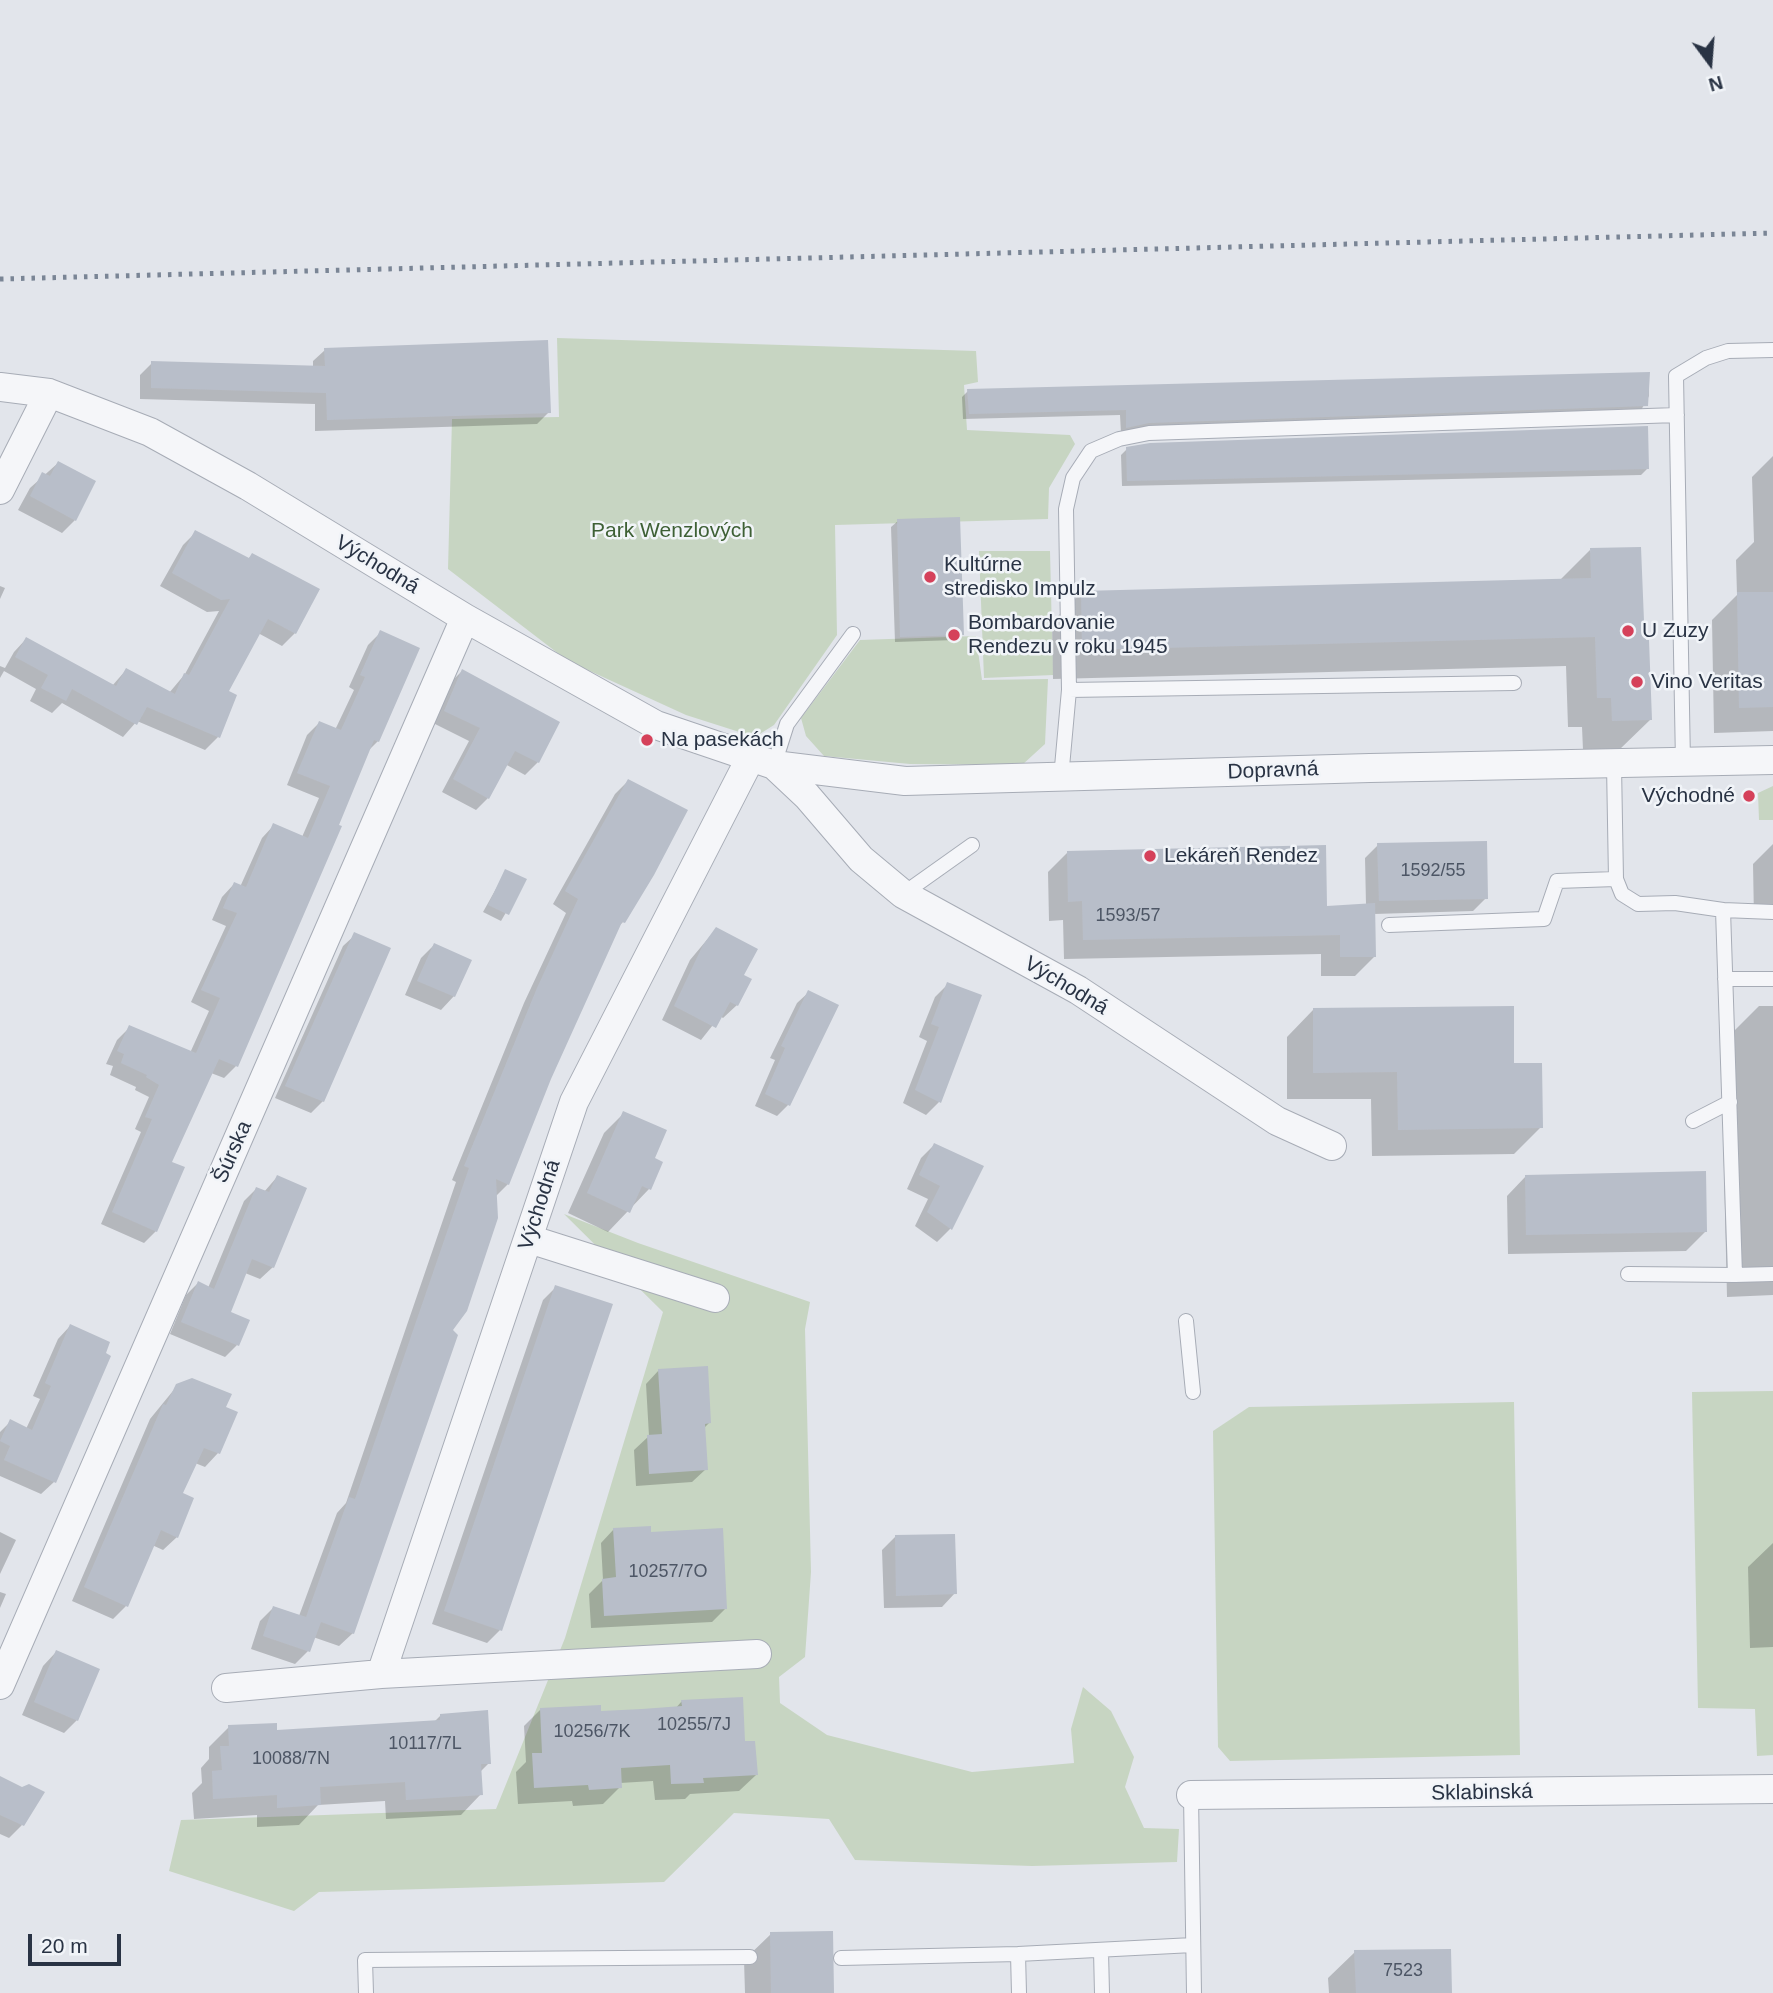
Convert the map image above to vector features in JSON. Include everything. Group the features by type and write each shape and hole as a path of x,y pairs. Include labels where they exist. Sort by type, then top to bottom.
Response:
{"street":[{"name":"Východná","path":"0,387 49,393 150,432 213,466 465,618 656,725 762,761 807,796 862,859 903,894 1078,990 1277,1121 1332,1146"},
{"path":"0,490 49,393"},
{"name":"Šúrska","path":"0,1685 465,618"},
{"name":"Východná","path":"381,1674 574,1102 762,761"},
{"name":"Dopravná","path":"762,761 905,781 1370,768 1773,761"},
{"path":"529,1239 715,1298"},
{"path":"226,1688 381,1674 757,1654"},
{"name":"Sklabinská","path":"1191,1795 1773,1789"}],"lane":[{"path":"1683,763 1676,376 1706,358 1728,351 1773,350"},
{"path":"1061,778 1069,690 1066,509 1073,478 1091,451 1119,439 1149,433 1677,415"},
{"path":"762,761 853,635"},
{"path":"1069,690 1514,683"},
{"path":"1614,765 1616,879 1622,894 1638,904 1675,904 1773,912"},
{"path":"903,894 972,845"},
{"path":"1389,925 1544,919 1557,881 1616,879"},
{"path":"1723,910 1735,1275"},
{"path":"1726,979 1773,979"},
{"path":"1693,1121 1730,1102"},
{"path":"1628,1274 1773,1274"},
{"path":"1186,1321 1193,1392"},
{"path":"1191,1795 1194,1993"},
{"path":"841,1958 1101,1951 1193,1945"},
{"path":"1101,1951 1102,1993"},
{"path":"1018,1954 1019,1993"},
{"path":"366,1993 365,1960 750,1956"}],"green space":[{"name":"Park Wenzlových","path":"557,338 976,351 978,382 964,385 967,430 1070,435 1075,444 1049,488 1048,519 835,525 837,635 774,725 755,737 686,715 568,661 448,569 452,419 559,417"},
{"path":"979,551 1050,551 1053,675 984,678"},
{"path":"976,636 982,680 1048,679 1045,744 1022,765 910,764 824,756 806,736 801,718 860,640"},
{"path":"1773,786 1773,820 1759,820 1758,793"},
{"path":"564,1214 638,1243 810,1302 805,1329 811,1572 805,1657 779,1677 780,1703 827,1735 972,1772 1074,1763 1071,1729 1083,1687 1111,1711 1134,1757 1125,1787 1144,1828 1179,1829 1177,1862 1032,1866 855,1860 829,1819 734,1813 664,1882 319,1892 294,1911 169,1871 181,1820 496,1809 565,1638 663,1312"},
{"path":"1773,1391 1773,1755 1757,1756 1755,1709 1698,1708 1692,1392"},
{"path":"1514,1402 1520,1755 1230,1761 1218,1747 1213,1431 1249,1407"}],"building":[{"path":"548,340 551,413 327,420 326,393 151,388 151,361 325,366 324,348"},
{"path":"1650,372 1648,406 1149,423 1126,428 1126,410 969,414 967,389"},
{"path":"1648,426 1649,469 1127,481 1126,447 1150,443"},
{"path":"58,461 96,481 76,521 30,496 42,472 50,476"},
{"name":"Kultúrne stredisko Impulz","path":"960,517 964,635 900,637 897,519"},
{"path":"195,530 249,558 252,553 320,589 296,634 268,619 229,691 237,695 220,738 147,707 137,725 72,689 66,701 41,688 48,675 15,657 26,637 116,686 126,668 175,694 184,673 189,675 230,599 221,600 172,573"},
{"path":"1641,547 1652,720 1612,721 1611,698 1597,698 1595,637 1082,650 1081,591 1591,578 1590,548"},
{"path":"1737,592 1773,592 1773,707 1739,708"},
{"path":"380,630 420,648 379,742 374,740 339,825 342,826 238,1067 219,1059 172,1162 185,1167 157,1232 112,1212 152,1119 145,1117 159,1085 146,1077 147,1075 121,1063 124,1054 117,1051 129,1025 196,1053 220,998 201,990 237,913 223,908 234,882 246,887 273,823 308,838 330,786 297,773 319,721 341,730 365,677 360,675"},
{"path":"462,669 560,722 539,763 515,751 489,799 453,779 480,728 444,711"},
{"path":"628,779 688,810 654,875 625,923 622,922 551,1079 509,1185 496,1179 498,1218 467,1311 453,1330 458,1335 354,1634 321,1622 310,1652 263,1636 273,1606 306,1617 349,1497 355,1499 469,1168 464,1166 537,988 578,899 565,891"},
{"path":"1487,841 1488,899 1379,901 1377,843"},
{"path":"1326,845 1327,906 1375,903 1376,957 1340,957 1340,935 1083,940 1082,901 1068,902 1067,851"},
{"path":"505,869 527,879 509,915 488,905"},
{"path":"716,927 758,949 744,975 752,979 738,1006 730,1002 716,1028 674,1006 703,945"},
{"path":"354,932 391,948 324,1102 285,1086"},
{"path":"434,943 472,960 455,997 417,981"},
{"path":"947,982 982,995 941,1103 915,1090 939,1027 931,1024"},
{"path":"808,990 839,1005 790,1106 765,1094 785,1048 781,1046"},
{"path":"1514,1006 1514,1063 1542,1063 1543,1128 1398,1130 1397,1072 1313,1073 1313,1008"},
{"path":"623,1111 667,1130 655,1158 663,1162 651,1190 642,1186 630,1213 587,1193"},
{"path":"934,1143 984,1166 952,1230 927,1212 940,1186 919,1175"},
{"path":"1706,1171 1707,1232 1526,1235 1525,1175"},
{"path":"277,1175 307,1188 274,1268 252,1259 231,1312 250,1320 239,1346 181,1322 198,1281 214,1289 256,1187 269,1192"},
{"path":"555,1285 613,1304 502,1631 444,1611"},
{"path":"70,1324 110,1342 106,1353 111,1356 56,1483 4,1460 10,1446 0,1441 10,1419 32,1430 51,1386 45,1383"},
{"path":"708,1366 711,1423 705,1424 708,1470 649,1474 647,1435 662,1434 658,1369"},
{"path":"192,1378 232,1394 226,1407 238,1412 220,1454 204,1448 183,1493 194,1498 178,1538 161,1530 128,1607 84,1587 163,1404 166,1405 176,1384"},
{"path":"651,1526 651,1532 723,1528 727,1609 604,1616 602,1579 616,1577 613,1528"},
{"path":"955,1534 957,1594 896,1596 895,1535"},
{"path":"56,1650 100,1669 78,1721 34,1702"},
{"path":"743,1697 745,1741 755,1741 758,1775 703,1778 704,1783 671,1784 670,1765 621,1768 622,1788 589,1790 588,1785 534,1788 532,1753 542,1753 540,1708 601,1705 601,1711 642,1709 682,1706 681,1700"},
{"path":"488,1710 491,1764 481,1764 483,1795 406,1800 405,1782 320,1787 321,1805 277,1808 277,1795 213,1799 212,1771 222,1770 220,1746 229,1746 228,1725 277,1723 277,1730 440,1720 440,1714"},
{"path":"0,1776 22,1787 29,1784 45,1792 24,1826 0,1815"},
{"path":"833,1931 834,1993 771,1993 770,1932"},
{"path":"1451,1949 1452,1993 1356,1993 1354,1950"}],"railway":[{"path":"0,279 1773,233"}],"place":[{"name":"Kultúrne stredisko Impulz","path":"930,577"},
{"name":"U Zuzy","path":"1628,631"},
{"name":"Bombardovanie Rendezu v roku 1945","path":"954,635"},
{"name":"Vino Veritas","path":"1637,682"},
{"name":"Na pasekách","path":"647,740"},
{"name":"Východné","path":"1749,796"},
{"name":"Lekáreň Rendez","path":"1150,856"}]}
